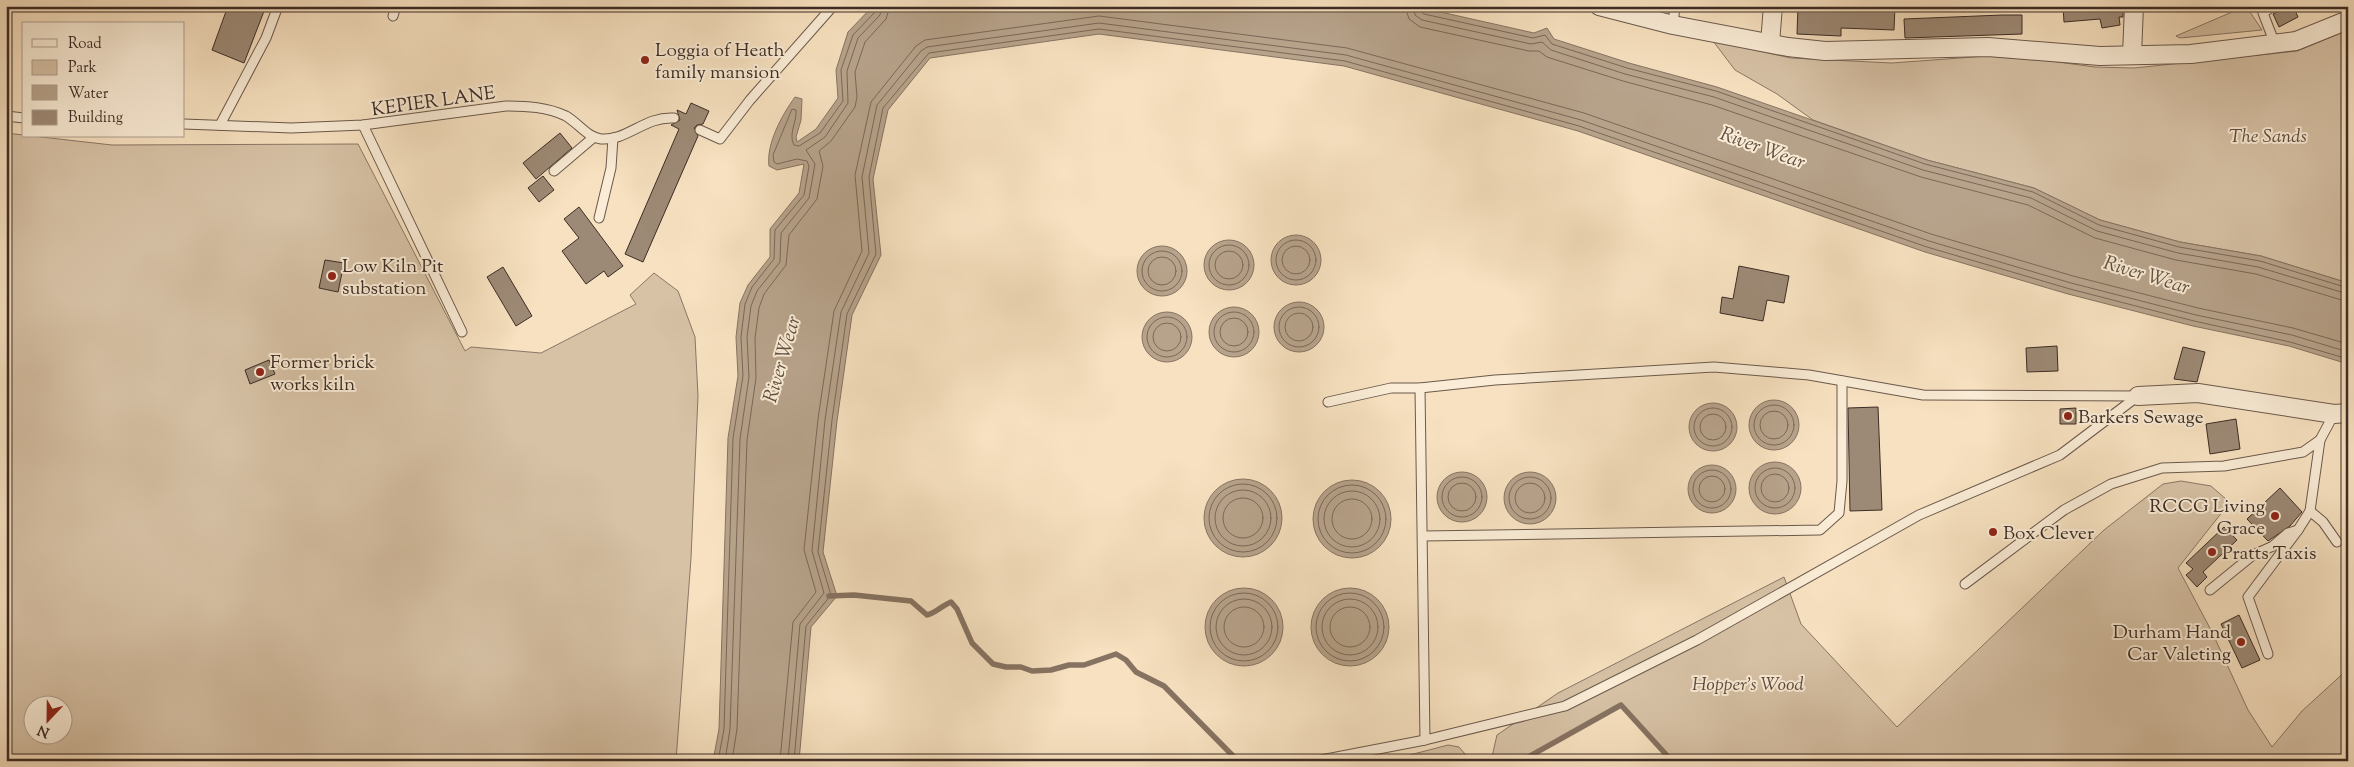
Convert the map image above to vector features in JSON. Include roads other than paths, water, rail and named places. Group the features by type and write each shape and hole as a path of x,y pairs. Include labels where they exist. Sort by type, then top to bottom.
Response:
{"street":[{"path":"1598,6 1673,25 1825,51 1988,47 2100,56 2190,54 2296,41 2348,20"},
{"path":"1770,43 1773,6"},
{"path":"2132,55 2134,6"},
{"path":"2138,396 2198,393 2341,413"}],"lane":[{"path":"220,126 266,38 278,6"},
{"path":"393,16 396,6"},
{"path":"700,130 720,139 750,100 833,6"},
{"path":"1673,25 1675,6"},
{"path":"2273,6 2263,13 2276,44"},
{"name":"KEPIER LANE","path":"185,124 291,128 362,126 506,106 524,106 540,108 566,116 594,138"},
{"path":"6,116 22,118"},
{"path":"554,171 594,138 613,138 654,119 674,118"},
{"path":"362,126 462,332"},
{"path":"600,218 611,168 613,138"},
{"path":"1328,402 1391,388 1420,388 1495,380 1714,366 1809,375 1923,395 2138,396"},
{"path":"1423,536 1820,530 1839,513 1842,481 1842,381"},
{"path":"1420,388 1425,740"},
{"path":"1316,761 1425,740 1565,706 1697,640 1919,515 2060,455 2138,396"},
{"path":"1965,584 2064,510 2111,484 2162,468 2224,466 2303,452 2320,440 2341,413"},
{"path":"2268,654 2248,596 2298,530 2310,511 2320,440"},
{"path":"2310,511 2323,522 2337,542"},
{"path":"2210,590 2253,555 2273,546 2288,533 2298,530"}],"water":[{"name":"River Wear","path":"873,6 1414,6 1534,33 1547,28 1554,39 1629,63 1717,87 1927,160 2034,188 2100,220 2180,242 2261,256 2348,283 2348,364 2289,346 2193,326 2068,294 1925,252 1578,131 1344,66 1099,34 930,58 888,110 873,179 881,255 852,315 837,421 823,552 837,596 811,627 799,761 713,761 719,729 728,438 738,376 736,337 740,303 748,285 770,257 770,229 799,193 804,164 777,170 769,166 770,148 780,121 795,97 802,99 801,120 796,137 797,142 816,129 838,98 836,70 848,32"},
{"path":"1291,235 1301,235 1314,242 1321,255 1321,265 1314,278 1301,285 1291,285 1282,281 1275,274 1271,265 1271,255 1275,246 1282,239"},
{"path":"1224,240 1234,240 1247,247 1254,260 1254,270 1247,283 1234,290 1224,290 1215,286 1208,279 1204,270 1204,260 1208,251 1215,244"},
{"path":"1157,246 1167,246 1180,253 1187,266 1187,276 1180,289 1167,296 1157,296 1148,292 1141,285 1137,276 1137,266 1141,257 1148,250"},
{"path":"1294,302 1304,302 1317,309 1324,322 1324,332 1317,345 1304,352 1294,352 1285,348 1278,341 1274,332 1274,322 1278,313 1285,306"},
{"path":"1229,307 1239,307 1252,314 1259,327 1259,337 1252,350 1239,357 1229,357 1220,353 1213,346 1209,337 1209,327 1213,318 1220,311"},
{"path":"1162,312 1172,312 1185,319 1192,332 1192,342 1185,355 1172,362 1162,362 1153,358 1146,351 1142,342 1142,332 1146,323 1153,316"},
{"path":"1779,400 1792,407 1798,415 1798,435 1792,443 1784,449 1769,450 1756,443 1750,435 1749,420 1756,407 1764,401"},
{"path":"1708,403 1718,403 1727,407 1733,413 1736,418 1736,436 1727,447 1718,451 1708,451 1699,447 1693,441 1689,432 1689,422 1693,413 1699,407"},
{"path":"1775,462 1785,464 1793,470 1799,478 1801,488 1799,498 1793,506 1785,512 1775,514 1765,512 1757,506 1751,498 1749,488 1751,478 1757,470 1765,464"},
{"path":"1707,465 1717,465 1726,469 1732,475 1735,480 1735,498 1726,509 1717,513 1707,513 1698,509 1692,503 1688,494 1688,484 1692,475 1698,469"},
{"path":"1457,472 1467,472 1480,479 1487,492 1487,502 1480,515 1467,522 1457,522 1448,518 1441,511 1437,502 1437,492 1441,483 1448,476"},
{"path":"1530,472 1544,476 1552,484 1556,498 1552,512 1544,520 1530,524 1516,520 1508,512 1504,498 1508,484 1516,476"},
{"path":"1243,479 1258,482 1271,490 1279,503 1282,518 1279,533 1271,546 1258,554 1243,557 1228,554 1215,546 1207,533 1204,518 1207,503 1215,490 1228,482"},
{"path":"1352,480 1367,483 1380,491 1388,504 1391,519 1388,534 1380,547 1367,555 1352,558 1337,555 1324,547 1316,534 1313,519 1316,504 1324,491 1337,483"},
{"path":"1244,588 1259,591 1272,599 1280,612 1283,627 1280,642 1272,655 1259,663 1244,666 1229,663 1216,655 1208,642 1205,627 1208,612 1216,599 1229,591"},
{"path":"1350,588 1365,591 1378,599 1386,612 1389,627 1386,642 1378,655 1365,663 1350,666 1335,663 1322,655 1314,642 1311,627 1314,612 1322,599 1335,591"}],"waterway":[{"path":"829,596 854,595 911,601 927,615 951,602 957,609 972,643 993,664 1006,667 1021,667 1032,671 1051,670 1069,665 1084,665 1116,654 1126,660 1136,672 1164,686 1238,761"},
{"path":"1521,761 1621,705 1672,761"}],"place":[{"name":"Loggia of Heath family mansion","path":"645,60"},
{"name":"Low Kiln Pit substation","path":"332,276"},
{"name":"Former brick works kiln","path":"260,372"},
{"name":"Barkers Sewage","path":"2068,416"},
{"name":"RCCG Living Grace","path":"2275,516"},
{"name":"Box Clever","path":"1993,532"},
{"name":"Pratts Taxis","path":"2212,552"},
{"name":"Durham Hand Car Valeting","path":"2241,642"}],"park label":[{"name":"The Sands","path":"2268,135"},
{"name":"Hopper's Wood","path":"1748,683"}]}
